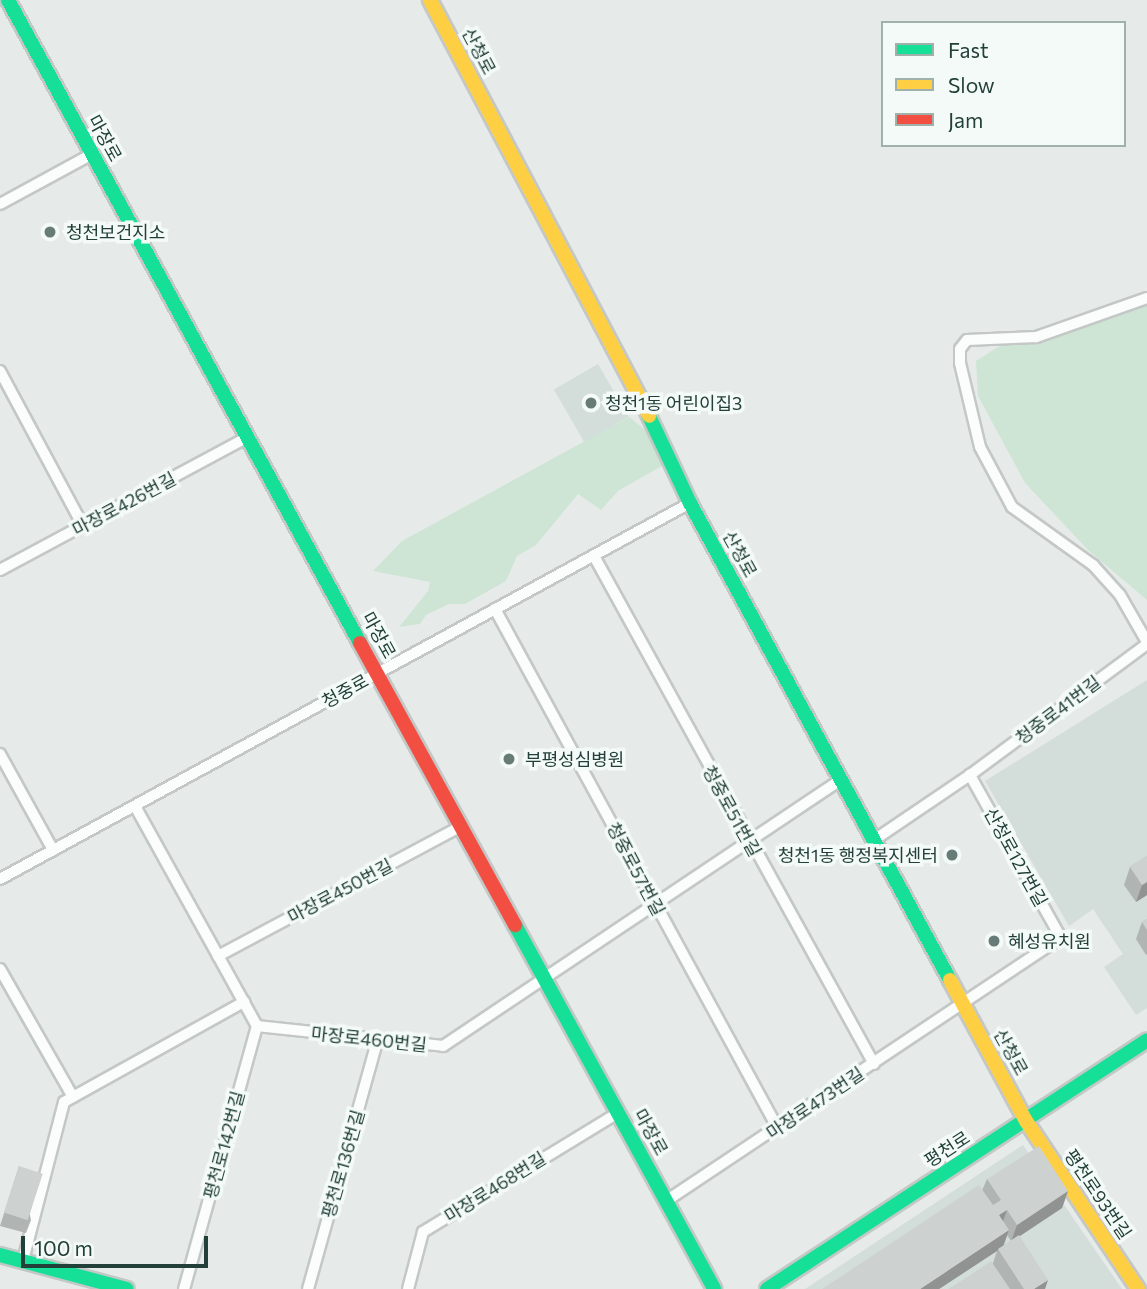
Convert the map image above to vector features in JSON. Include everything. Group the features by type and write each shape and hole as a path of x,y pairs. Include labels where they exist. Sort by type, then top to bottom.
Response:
{"main road":[{"name":"마장로","path":"8,0 714,1289"},
{"name":"산청로","path":"430,0 684,481 691,503 1026,1121"},
{"name":"평천로","path":"768,1289 1147,1040"},
{"name":"평천로93번길","path":"1026,1121 1138,1289"},
{"path":"0,1255 127,1289"}],"street":[{"path":"0,204 92,153"},
{"path":"1147,298 1036,337 967,340 960,363 979,447 1012,507 1093,565 1120,595 1147,643"},
{"path":"0,371 83,526"},
{"name":"마장로426번길","path":"0,570 248,438"},
{"name":"청중로","path":"0,879 691,503"},
{"name":"청중로51번길","path":"594,556 748,842 874,1064"},
{"name":"청중로57번길","path":"495,609 778,1129"},
{"name":"청중로41번길","path":"970,775 1147,643"},
{"path":"0,754 53,850"},
{"path":"874,840 970,775"},
{"name":"산청로127번길","path":"962,1002 1060,938 970,775"},
{"name":"마장로460번길","path":"257,1026 443,1046 841,780"},
{"path":"135,806 257,1026"},
{"name":"마장로450번길","path":"218,956 461,826"},
{"path":"0,970 72,1097"},
{"path":"23,1261 64,1102 244,1002"},
{"name":"마장로473번길","path":"666,1201 778,1129 962,1002"},
{"name":"평천로142번길","path":"184,1289 257,1026"},
{"name":"평천로136번길","path":"308,1289 378,1040"},
{"name":"마장로468번길","path":"408,1289 423,1232 618,1113"}],"shaded area":[{"name":"청천1동 어린이집3","path":"598,364 628,417 584,442 554,390"},
{"path":"1147,680 1147,1008 1136,1015 1104,967 1123,954 1093,909 1069,926 985,781"},
{"path":"1023,1145 1122,1289 805,1289"}],"green space":[{"path":"1147,305 1147,600 1089,551 1025,483 978,396 976,361 998,347"},
{"path":"629,417 660,442 669,462 618,491 601,510 578,494 536,545 517,556 506,581 465,604 449,604 426,615 420,624 399,627 428,591 430,582 373,571 402,541"}],"building":[{"path":"1147,856 1147,882 1142,885 1130,867"},
{"path":"1039,1146 1068,1191 1017,1225 1007,1210 999,1215 1009,1230 920,1289 822,1289 979,1185 993,1205 1001,1200 987,1179"},
{"path":"19,1166 43,1174 28,1220 4,1213"},
{"path":"1019,1235 1048,1280 1034,1289 1024,1289 998,1249"},
{"path":"991,1261 1010,1289 949,1289"}],"traffic: fast":[{"path":"8,0 360,643"},
{"path":"649,416 690,503 950,980"},
{"path":"515,925 714,1289"},
{"path":"767,1289 1147,1040"},
{"path":"0,1255 127,1289"}],"traffic: slow":[{"path":"430,0 649,416"},
{"path":"950,980 1026,1121 1138,1289"}],"traffic: jam":[{"path":"360,643 515,925"}],"place":[{"name":"청천보건지소","path":"50,232"},
{"name":"청천1동 어린이집3","path":"591,403"},
{"name":"부평성심병원","path":"509,759"},
{"name":"청천1동 행정복지센터","path":"952,855"},
{"name":"혜성유치원","path":"994,941"}]}
